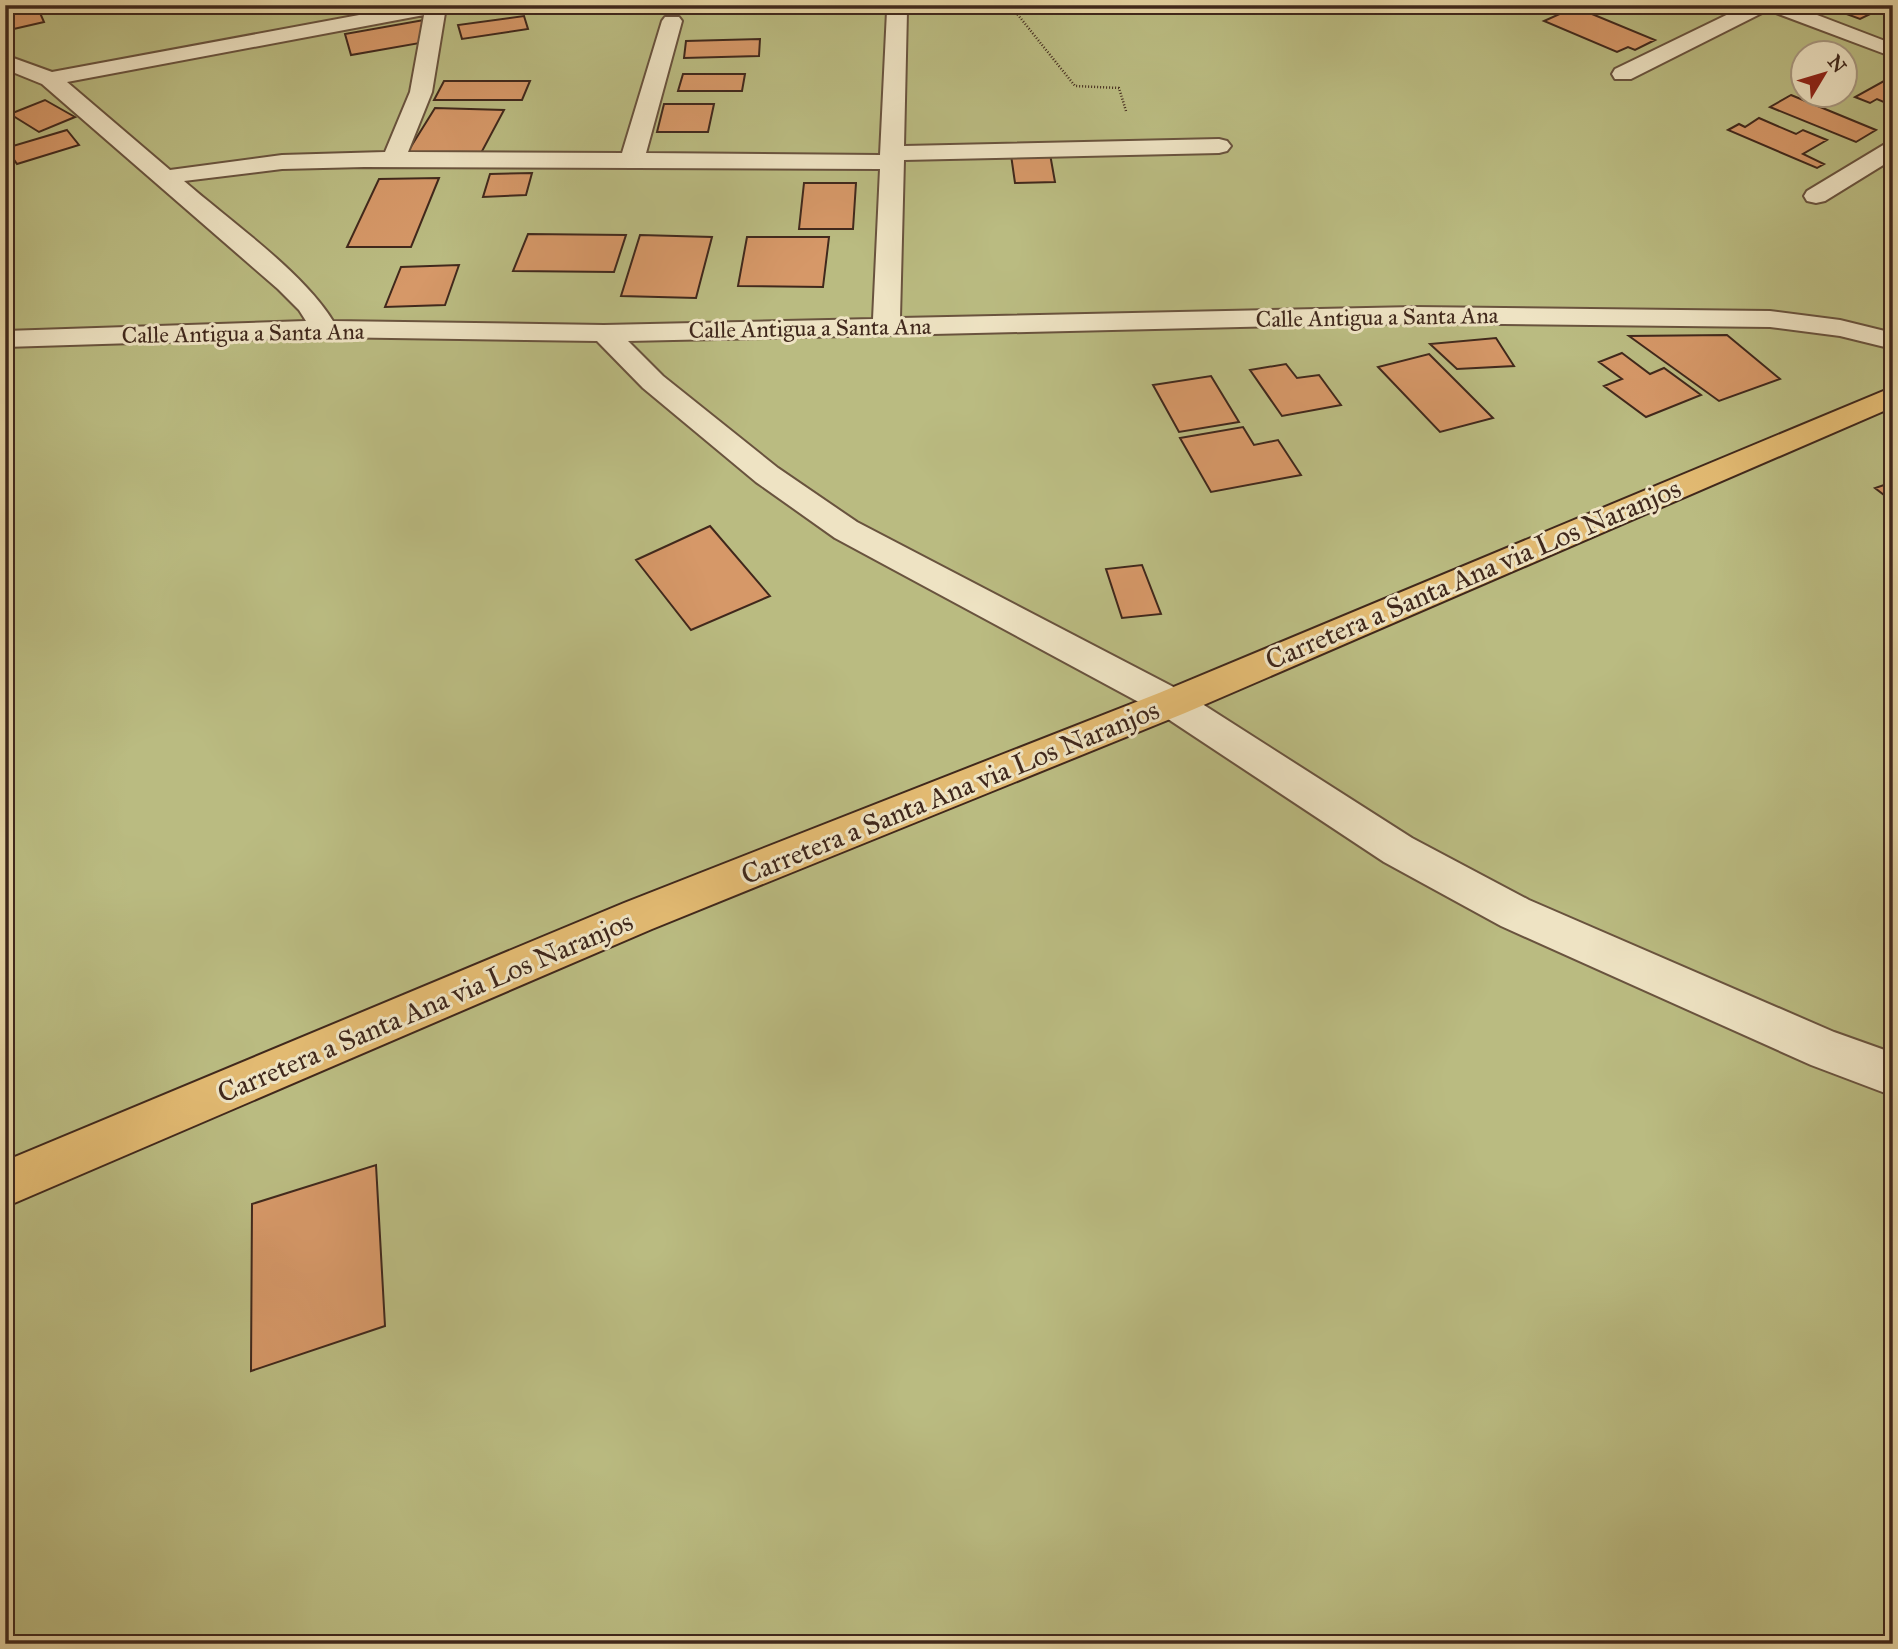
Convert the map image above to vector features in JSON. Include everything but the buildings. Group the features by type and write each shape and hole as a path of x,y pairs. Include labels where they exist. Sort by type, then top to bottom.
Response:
{"main road":[{"name":"Carretera a Santa Ana via Los Naranjos","path":"5,1184 625,922 1172,703 1893,396"}],"street":[{"path":"5,7 12,5"},
{"path":"1623,74 1763,5"},
{"path":"1772,5 1893,51"},
{"path":"50,79 436,6 421,92 394,159"},
{"path":"886,325 897,11"},
{"path":"632,160 672,21"},
{"path":"5,61 50,79 287,283 310,306 324,330"},
{"path":"163,178 251,164 394,159 892,157 1219,146"},
{"path":"1816,196 1893,149"},
{"name":"Calle Antigua a Santa Ana","path":"5,339 324,330 604,333 1415,315 1770,319 1840,328 1893,341"},
{"path":"604,333 653,382 767,475 846,530 1172,703 1398,850 1516,913 1825,1050 1893,1075"}],"path":[{"path":"1010,5 1075,86 1119,88 1137,148"}],"green space":[{"path":"5,5 1893,5 1893,1644 5,1644"}]}
